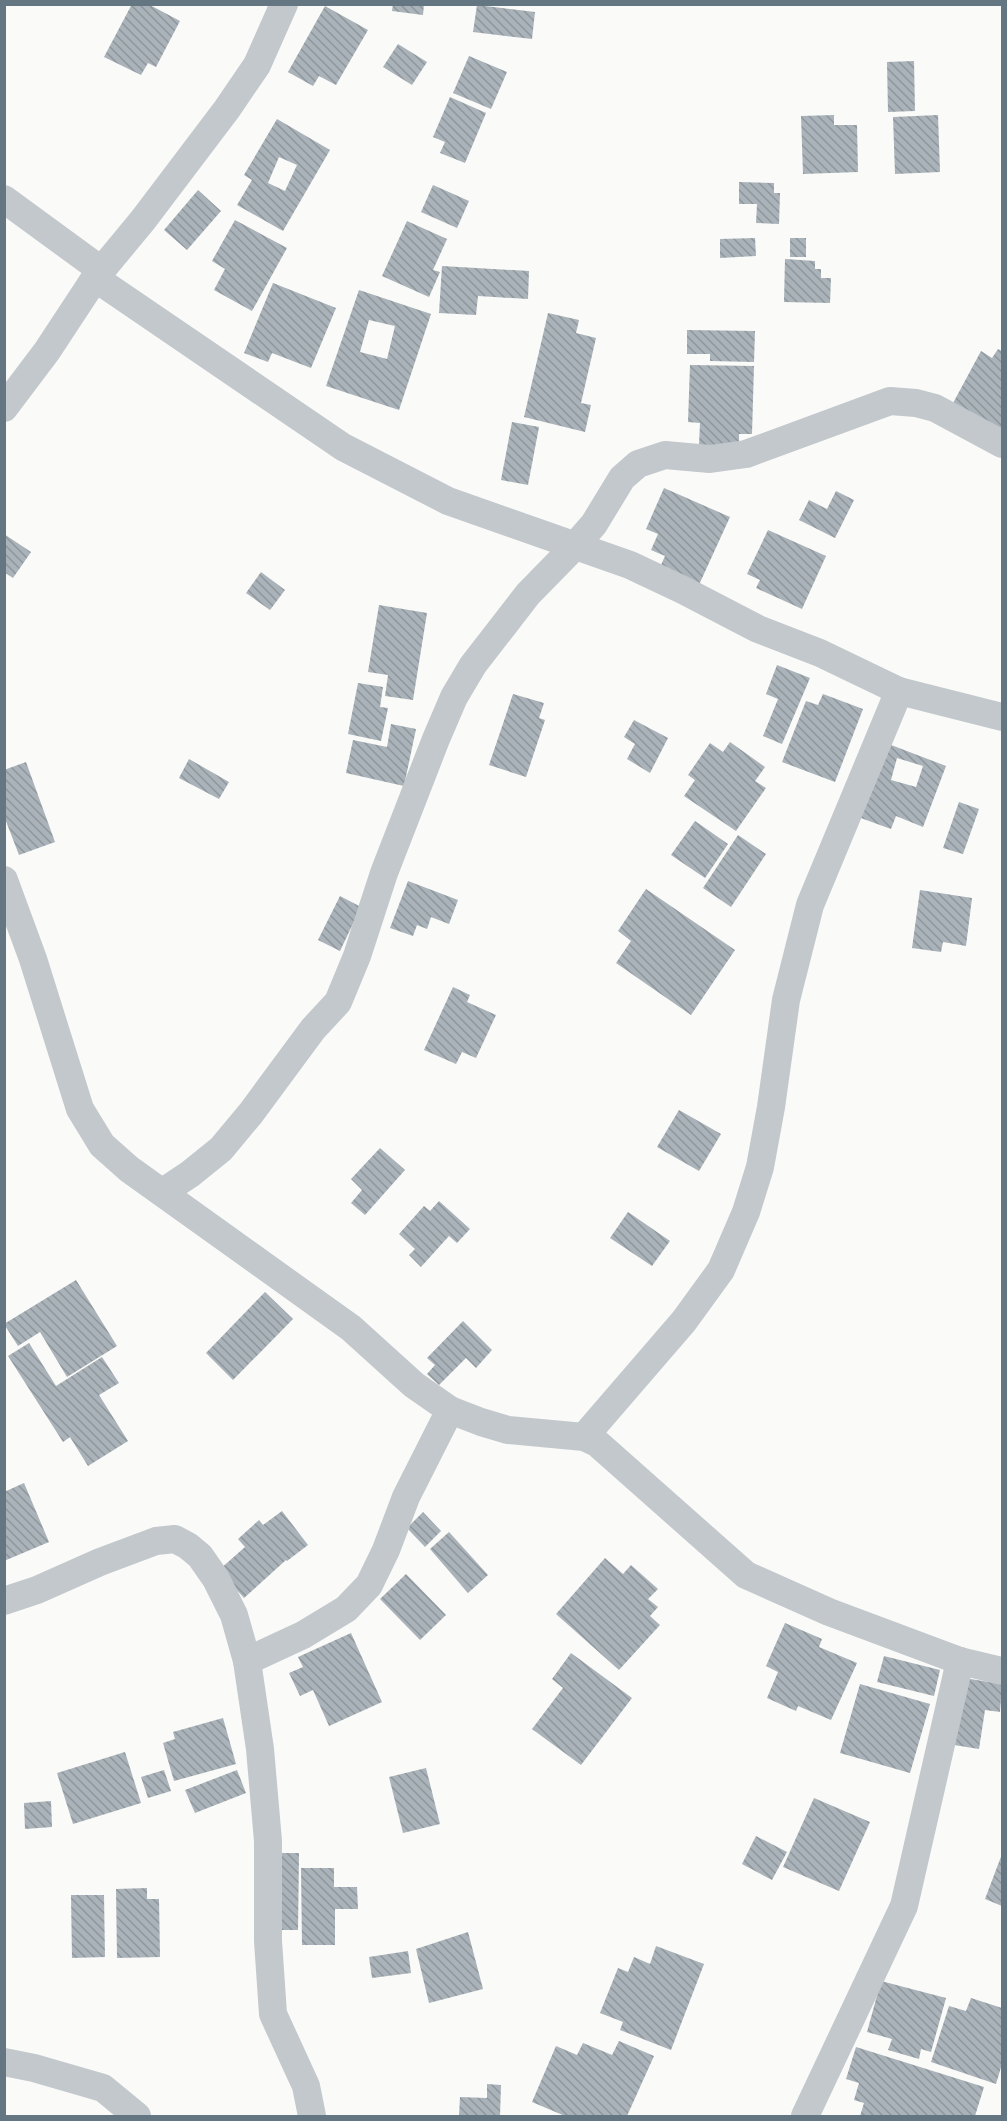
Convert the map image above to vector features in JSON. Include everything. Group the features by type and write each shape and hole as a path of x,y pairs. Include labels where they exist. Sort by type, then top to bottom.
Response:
{"street":[{"path":"4,408 98,274 185,164 257,65 284,4"},
{"path":"4,200 98,274 343,447 448,501 630,565 758,629 820,653 899,691 1002,717"},
{"path":"163,1192 221,1149 314,1029 338,1002 357,956 384,873 454,697 474,664 528,594 594,524 622,478 638,464 665,455 710,459 746,454 890,401 916,403 935,408 1002,444"},
{"path":"584,1437 684,1321 721,1270 760,1167 786,1000 810,905 899,691"},
{"path":"4,880 33,959 80,1109 102,1145 129,1169 351,1328 414,1385 450,1410 508,1430 584,1437 597,1443 746,1575 829,1612 960,1661 1002,1671"},
{"path":"247,1661 303,1635 346,1609 369,1585 386,1551 406,1497 450,1410"},
{"path":"4,1601 37,1590 139,1547 156,1541 175,1539 200,1556 216,1580 234,1615 247,1661 260,1749 268,1841 268,1941 273,2014 306,2086 312,2116"},
{"path":"805,2116 904,1906 960,1661"},
{"path":"4,2062 34,2068 103,2088 137,2116"}],"building":[{"path":"132,4 148,4 180,21 156,67 148,63 141,75 104,57"},
{"path":"393,4 424,4 423,15 392,11"},
{"path":"477,5 535,12 532,39 473,32"},
{"path":"325,6 368,30 336,85 319,76 313,86 288,72"},
{"path":"398,44 427,62 412,85 383,67"},
{"path":"469,56 507,72 491,109 453,93"},
{"path":"914,61 915,111 888,112 887,62"},
{"path":"450,97 486,113 465,163 440,153 445,142 433,137"},
{"path":"834,115 834,125 857,125 858,172 803,174 801,116"},
{"path":"938,115 940,172 895,174 893,117"},
{"path":"277,119 330,150 283,231 237,205 252,180 244,175","holes":["279,157 297,165 285,191 268,183"]},
{"path":"739,182 774,183 774,193 780,193 779,224 756,223 757,204 739,204"},
{"path":"433,185 469,201 457,228 421,212"},
{"path":"198,190 221,211 187,250 164,230"},
{"path":"235,220 287,248 252,311 214,290 225,269 212,261"},
{"path":"407,221 447,239 433,270 440,272 429,297 382,276"},
{"path":"755,238 756,256 720,258 720,239"},
{"path":"790,238 806,238 806,257 790,257"},
{"path":"785,259 815,261 815,269 821,269 821,278 831,278 830,303 784,302"},
{"path":"442,266 529,271 528,299 478,296 476,315 439,313"},
{"path":"273,283 336,308 311,368 272,353 268,362 244,353"},
{"path":"359,290 431,314 399,410 326,386","holes":["369,320 395,326 387,359 360,352"]},
{"path":"548,313 579,320 576,333 596,338 581,403 591,405 585,432 524,417"},
{"path":"687,330 755,331 754,362 710,361 710,354 687,354"},
{"path":"998,349 1002,351 1002,432 952,405 981,351 992,358"},
{"path":"690,365 754,366 752,434 739,434 739,446 699,445 700,423 688,422"},
{"path":"512,422 539,427 528,485 501,480"},
{"path":"664,488 730,517 698,587 661,565 665,556 651,550 658,534 646,529"},
{"path":"836,491 854,500 835,538 799,520 809,500 827,509"},
{"path":"768,530 826,556 802,609 756,588 760,580 747,574"},
{"path":"4,534 31,552 13,578 4,572"},
{"path":"261,572 285,590 270,610 246,593"},
{"path":"379,605 427,613 413,700 385,696 388,675 368,672"},
{"path":"777,665 810,678 782,744 763,736 778,699 766,694"},
{"path":"358,683 383,687 380,707 388,708 381,741 348,734"},
{"path":"513,694 544,703 539,718 545,720 526,777 489,765"},
{"path":"823,694 863,709 835,782 782,762 806,701 818,705"},
{"path":"634,720 668,738 650,773 627,759 635,744 624,737"},
{"path":"391,724 416,729 404,786 346,773 353,740 387,747"},
{"path":"730,742 765,767 755,781 766,788 736,831 684,796 695,780 688,775 710,743 723,752"},
{"path":"886,743 946,766 923,827 896,816 891,829 858,817","holes":["897,758 923,766 916,787 891,780"]},
{"path":"189,759 229,782 219,799 179,778"},
{"path":"26,762 55,842 19,855 4,816 4,770"},
{"path":"959,802 979,809 963,854 943,848"},
{"path":"695,821 728,844 705,878 671,855"},
{"path":"738,835 766,854 731,907 703,888"},
{"path":"408,881 458,900 449,924 431,917 427,929 417,925 413,936 390,928"},
{"path":"646,889 735,950 691,1015 616,963 631,941 618,931"},
{"path":"920,890 972,898 966,946 943,942 941,952 912,948"},
{"path":"340,896 361,907 340,951 318,940"},
{"path":"453,987 470,995 467,1002 496,1015 476,1058 462,1052 456,1064 424,1050"},
{"path":"679,1110 721,1134 699,1171 657,1147"},
{"path":"380,1148 405,1170 365,1215 351,1203 362,1190 351,1179"},
{"path":"439,1201 470,1229 457,1243 449,1236 421,1267 409,1255 415,1249 399,1234 424,1206 430,1211"},
{"path":"628,1212 670,1241 652,1266 610,1238"},
{"path":"76,1280 117,1346 67,1377 40,1332 18,1346 4,1324"},
{"path":"265,1292 293,1319 233,1380 206,1353"},
{"path":"463,1321 492,1350 476,1368 466,1358 439,1385 427,1374 435,1365 427,1358"},
{"path":"29,1343 56,1386 102,1357 119,1383 99,1395 128,1441 88,1466 70,1437 63,1442 8,1356"},
{"path":"24,1483 49,1542 4,1561 4,1492"},
{"path":"282,1511 308,1545 286,1560 244,1598 219,1570 245,1547 238,1539 259,1520 263,1525"},
{"path":"423,1512 441,1531 425,1547 407,1528"},
{"path":"449,1532 488,1575 468,1593 430,1549"},
{"path":"605,1558 623,1574 631,1565 658,1589 648,1599 658,1607 650,1616 660,1625 619,1670 556,1614"},
{"path":"406,1574 446,1615 420,1640 380,1599"},
{"path":"785,1623 822,1639 819,1647 857,1663 831,1720 798,1706 796,1711 767,1698 778,1672 766,1666"},
{"path":"351,1633 382,1702 329,1726 313,1690 300,1696 289,1673 303,1667 298,1657"},
{"path":"571,1653 632,1698 581,1765 532,1729 563,1688 552,1679"},
{"path":"884,1656 940,1670 934,1696 877,1682"},
{"path":"964,1678 1002,1684 1000,1712 985,1710 979,1749 954,1745"},
{"path":"860,1684 930,1704 910,1773 840,1753"},
{"path":"223,1718 236,1764 174,1781 163,1743 175,1739 173,1732"},
{"path":"125,1752 141,1803 73,1824 57,1773"},
{"path":"426,1768 440,1824 403,1833 389,1777"},
{"path":"164,1770 171,1791 148,1798 141,1777"},
{"path":"237,1770 246,1793 195,1813 185,1790"},
{"path":"814,1798 870,1822 839,1891 783,1867"},
{"path":"51,1801 52,1827 25,1829 24,1803"},
{"path":"756,1836 787,1852 772,1880 742,1864"},
{"path":"275,1853 299,1853 298,1930 275,1930"},
{"path":"1002,1854 1002,1906 985,1899"},
{"path":"301,1868 334,1868 334,1887 357,1887 358,1909 335,1909 335,1945 302,1945"},
{"path":"147,1888 147,1899 159,1899 160,1957 117,1958 116,1889"},
{"path":"71,1895 104,1895 105,1957 72,1958"},
{"path":"468,1932 483,1989 429,2003 416,1949"},
{"path":"656,1946 704,1964 671,2050 620,2030 623,2022 600,2013 618,1968 628,1972 634,1957 650,1964"},
{"path":"408,1951 411,1973 372,1978 369,1957"},
{"path":"881,1981 946,1998 931,2052 921,2049 919,2059 888,2050 892,2039 867,2032"},
{"path":"971,1998 1002,2008 1002,2064 996,2084 931,2062 949,2006 966,2011"},
{"path":"619,2041 654,2056 627,2116 565,2116 532,2102 556,2046 577,2055 583,2043 612,2055"},
{"path":"856,2047 984,2087 975,2116 860,2116 864,2103 854,2100 859,2083 846,2079"},
{"path":"487,2084 501,2085 500,2116 459,2116 460,2097 487,2098"}]}
